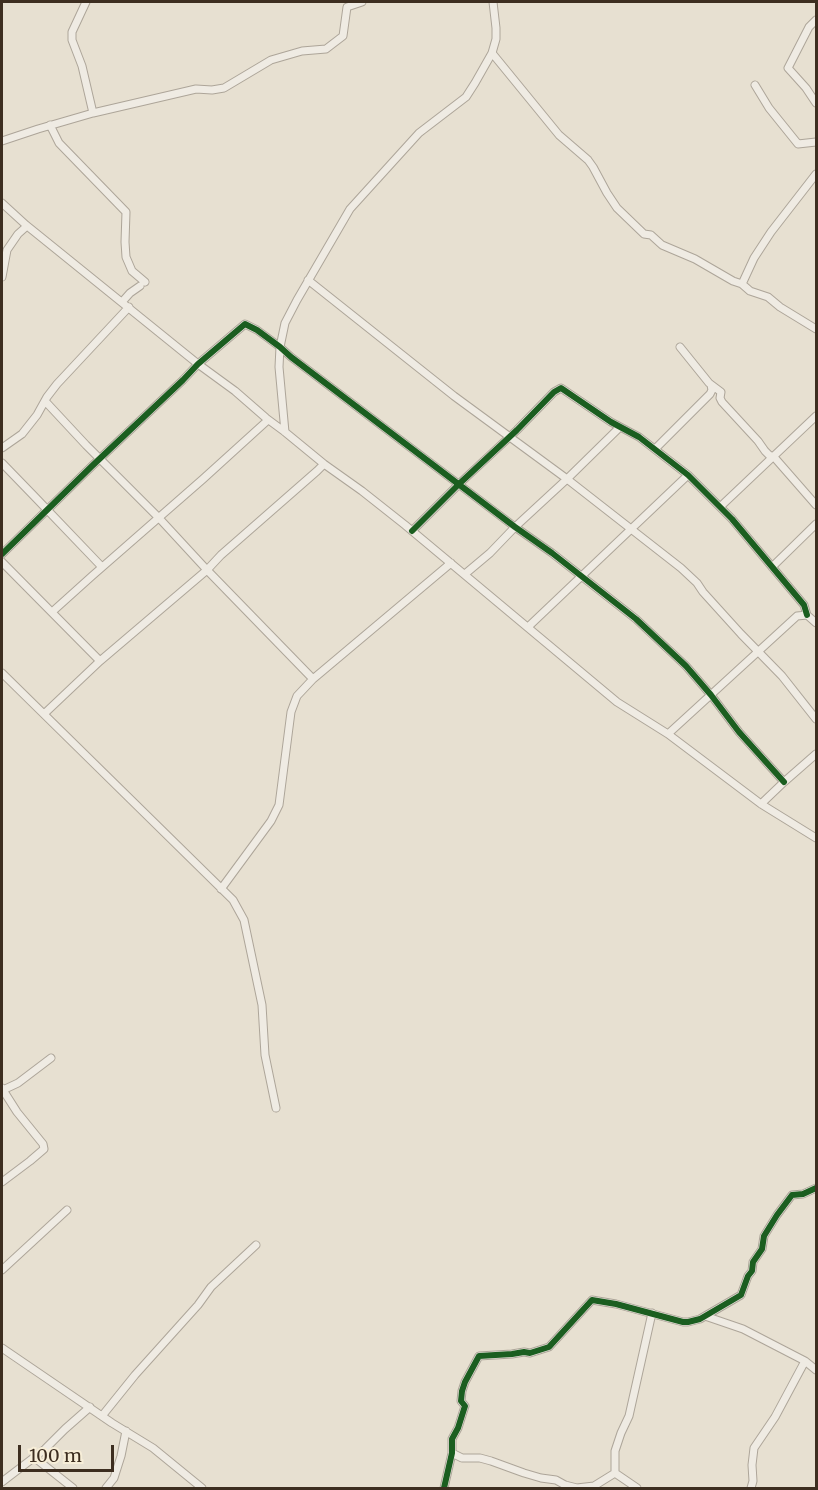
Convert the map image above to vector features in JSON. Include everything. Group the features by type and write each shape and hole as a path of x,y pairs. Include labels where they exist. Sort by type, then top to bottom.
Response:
{"street":[{"path":"86,2 72,32 72,40 82,66 93,113"},
{"path":"2,141 93,113 196,89 224,88 271,60 302,51 326,49 343,36 347,7 362,2"},
{"path":"285,432 279,367 285,323 350,209 419,133 466,97 492,53 496,39 493,2"},
{"path":"816,18 788,68 816,103"},
{"path":"492,53 559,135 588,160 617,208 644,234 651,235 662,245 695,259 742,284 750,291 768,297 816,329"},
{"path":"755,85 769,108 798,144 816,142"},
{"path":"50,125 59,143 126,212 124,242 126,256 132,271 143,284 122,302"},
{"path":"742,284 754,258 771,232 816,174"},
{"path":"2,203 27,226 198,364 465,574 617,702 668,734 761,804 816,838"},
{"path":"2,277 8,250 18,234 27,226"},
{"path":"308,280 454,396 567,479 691,577 782,676 816,719"},
{"path":"2,448 22,434 57,384 129,307"},
{"path":"2,555 198,364 245,324 280,347 636,619 686,666 739,732 784,782"},
{"path":"680,347 711,385 721,392 722,402 816,505"},
{"path":"655,449 710,394 711,385"},
{"path":"412,531 559,388 639,437 688,475 732,519 804,605 807,615 816,623"},
{"path":"45,401 313,678"},
{"path":"720,507 816,416"},
{"path":"52,612 268,420"},
{"path":"465,574 490,553 620,427"},
{"path":"2,463 102,567"},
{"path":"44,714 100,661 207,570 324,464"},
{"path":"528,627 688,475"},
{"path":"772,567 816,524"},
{"path":"2,562 100,661"},
{"path":"221,889 271,821 279,805 294,702 299,692 451,563"},
{"path":"668,734 797,616 807,615"},
{"path":"2,673 233,900 244,920 262,1005 265,1055 276,1108"},
{"path":"761,804 816,754"},
{"path":"2,1182 44,1149 43,1144 2,1090 18,1083 51,1058"},
{"path":"444,1488 452,1453 452,1439 465,1406 461,1401 462,1391 479,1356 530,1353 549,1347 592,1300 688,1322 705,1316 741,1295 748,1276 753,1271 753,1262 762,1250 764,1236 792,1195 803,1194 816,1188"},
{"path":"2,1270 67,1210"},
{"path":"102,1416 211,1287 256,1245"},
{"path":"615,1473 615,1451 629,1416 652,1313"},
{"path":"705,1316 743,1329 805,1361 816,1370"},
{"path":"2,1348 153,1448 202,1488"},
{"path":"751,1488 754,1448 775,1417 805,1361"},
{"path":"2,1482 35,1458 90,1407"},
{"path":"106,1488 114,1478 126,1431"},
{"path":"452,1453 462,1458 480,1458 491,1461 524,1473 556,1480 574,1488 594,1486 615,1473"},
{"path":"35,1458 73,1488"},
{"path":"615,1473 637,1488"}],"cycle path":[{"path":"2,554 198,364 245,324 280,347 636,619 686,666 739,732 784,782"},
{"path":"412,531 554,392 561,388 611,422 639,437 688,475 732,519 804,605 807,615"},
{"path":"444,1488 452,1453 452,1439 465,1406 461,1401 462,1391 479,1356 530,1353 549,1347 592,1300 683,1322 700,1319 741,1295 752,1271 753,1262 762,1249 764,1236 777,1215 792,1195 803,1194 816,1188"}]}
